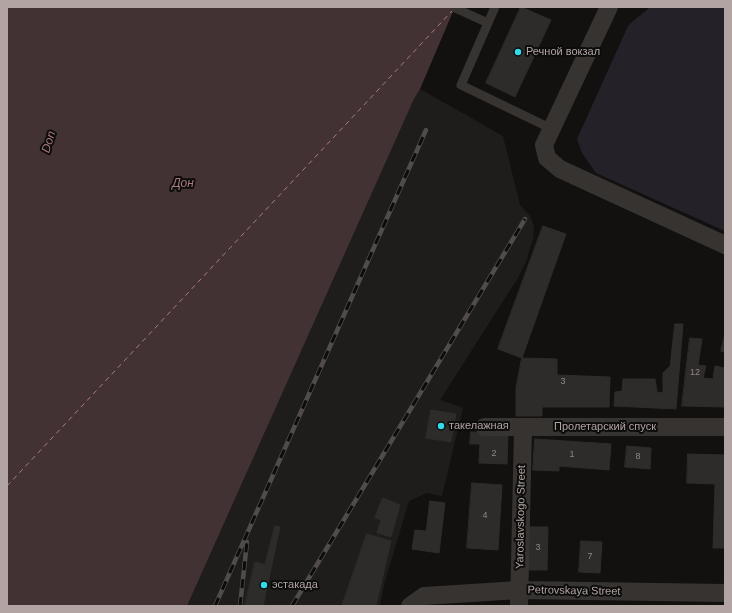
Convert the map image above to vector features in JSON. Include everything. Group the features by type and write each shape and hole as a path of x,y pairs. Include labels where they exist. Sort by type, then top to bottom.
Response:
{"street":[{"path":"609,7 544,145 547,158 560,169 725,245"},
{"name":"Пролетарский спуск","path":"484,427 725,427"},
{"name":"Yaroslavskogo Street","path":"519,598 523,428"},
{"name":"Petrovskaya Street","path":"417,601 725,593"}],"lane":[{"path":"495,7 461,85 552,129"},
{"path":"455,8 488,23"}],"shaded area":[{"path":"650,7 725,7 725,231 596,173 582,153 577,139 628,26"},
{"path":"420,89 503,136 520,205 530,216 534,226 533,239 526,262 518,278 440,400 463,408 442,496 427,493 409,501 384,585 380,606 187,606 414,99"}],"water":[{"name":"Дон","path":"7,7 455,7 420,89 414,99 187,606 7,606"}],"building":[{"name":"Речной вокзал","path":"521,7 551,20 515,97 486,83"},
{"path":"543,226 566,234 522,358 498,349"},
{"path":"675,324 683,324 676,409 614,406 615,392 622,391 623,379 655,379 657,392 663,393 663,373 670,366"},
{"path":"725,334 725,352 721,351"},
{"path":"690,338 702,339 698,365 706,366 703,378 713,379 715,366 725,368 725,407 682,406"},
{"path":"522,358 557,359 557,375 610,377 609,407 542,407 542,416 516,416 516,388"},
{"name":"такелажная","path":"431,410 456,414 451,442 426,438"},
{"path":"471,432 508,434 507,464 479,463 480,444 470,444"},
{"path":"535,439 611,444 609,470 559,466 559,471 533,470"},
{"path":"627,446 651,448 650,469 625,467"},
{"path":"688,454 725,455 725,548 713,548 715,484 687,483"},
{"path":"472,483 502,485 498,550 467,548"},
{"path":"383,498 400,505 391,537 377,533 381,520 375,518"},
{"path":"430,501 445,503 439,553 412,549 415,530 426,531"},
{"name":"эстакада","path":"275,526 280,527 263,606 255,606"},
{"path":"529,527 548,527 547,570 528,570"},
{"path":"367,534 391,541 376,606 342,606"},
{"path":"581,541 602,542 600,573 579,572"},
{"path":"255,562 266,565 255,606 245,606"}],"ferry route":[{"path":"7,486 452,11"}],"railway":[{"path":"215,606 426,130"},
{"path":"292,606 525,219"},
{"path":"240,606 247,542"}],"place":[{"name":"Речной вокзал","path":"518,52"},
{"name":"такелажная","path":"441,426"},
{"name":"эстакада","path":"264,585"}],"water label":[{"name":"Don","path":"49,142"}]}
